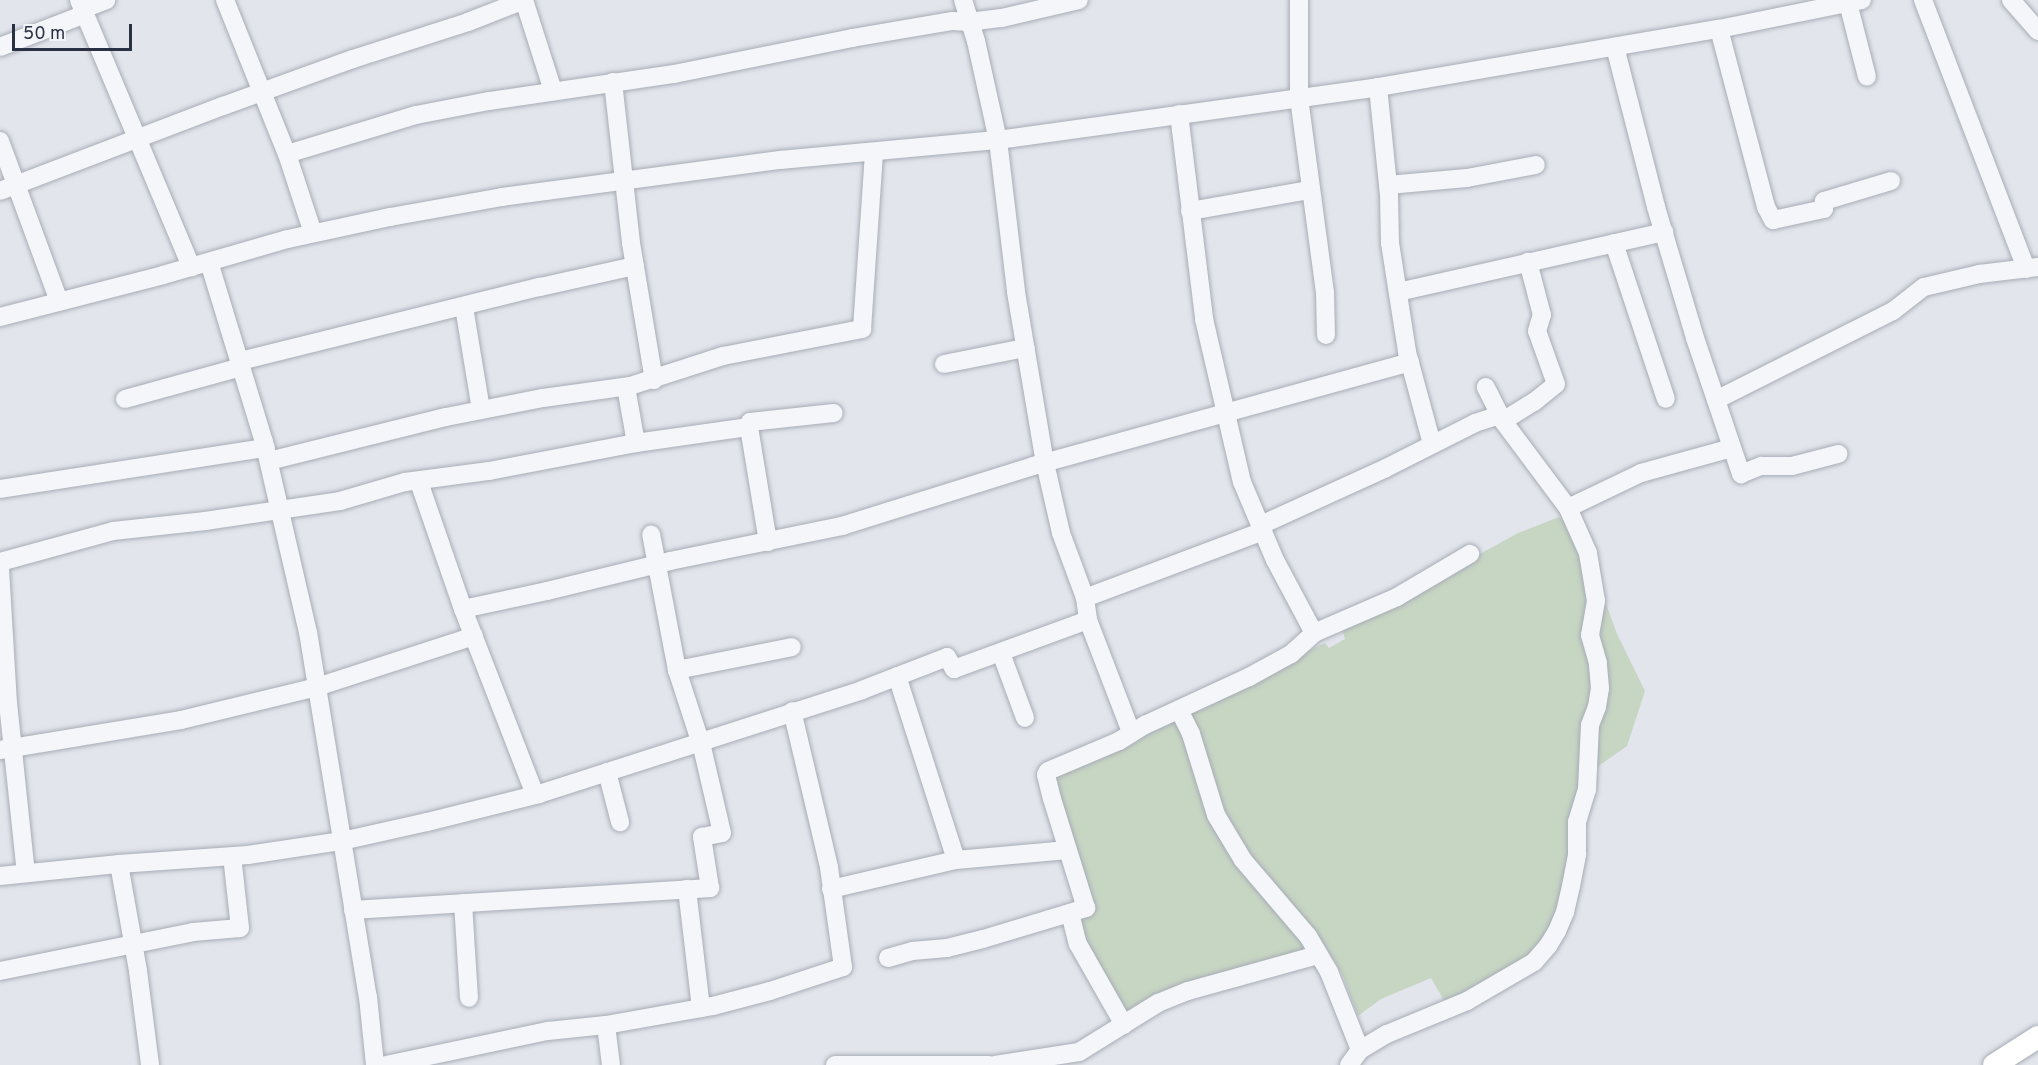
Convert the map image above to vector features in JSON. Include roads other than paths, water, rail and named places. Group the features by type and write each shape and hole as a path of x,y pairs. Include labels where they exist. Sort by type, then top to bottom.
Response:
{"main road":[{"path":"1994,1065 2038,1036"}],"street":[{"path":"0,47 83,8 106,0"},
{"path":"225,0 287,154 313,233"},
{"path":"8,188 138,137 468,22 524,0 553,91"},
{"path":"963,0 968,22 976,41 998,140 1024,348 1044,463 1061,532 1085,598 1088,620 1131,732"},
{"path":"287,154 416,115 553,91 674,74 942,22 968,22 1079,0"},
{"path":"1299,0 1299,98 1309,190 1325,292 1326,335"},
{"path":"1716,400 1893,311 1930,285 1979,274 2032,268 1923,0"},
{"path":"2011,0 2038,31"},
{"path":"0,317 313,233 502,197 781,160 998,140 1378,87 1719,29 1855,2 1867,77"},
{"path":"83,8 138,137 200,265 241,364 267,455 308,632 353,910 375,1065"},
{"path":"1719,29 1766,207 1773,220 1824,209 1824,201 1891,181"},
{"path":"1615,47 1664,232 1741,474 1761,466 1792,466 1838,454"},
{"path":"613,82 635,266 654,380"},
{"path":"1378,87 1388,185 1390,243 1410,363 1432,444"},
{"path":"1179,114 1204,320 1242,482 1314,633"},
{"path":"0,141 8,188 59,301"},
{"path":"0,489 267,455 481,410 626,387 654,380 723,356 862,329 874,152"},
{"path":"1388,185 1467,178 1536,165"},
{"path":"1190,211 1309,190"},
{"path":"1398,292 1664,232"},
{"path":"1614,243 1666,399"},
{"path":"1085,598 1262,528 1432,444 1501,418 1534,402 1556,384 1538,331 1542,315 1528,262"},
{"path":"125,399 241,364 635,266"},
{"path":"464,307 481,410"},
{"path":"944,364 1024,348"},
{"path":"463,609 657,564 842,526 1044,463 1410,363"},
{"path":"626,387 636,443"},
{"path":"1179,710 1191,734 1216,815 1243,860 1308,936 1329,972 1354,1058 1387,1034 1467,1001 1534,962 1548,946 1565,912 1577,854 1577,822 1587,790 1590,724 1598,707 1600,688 1598,663 1590,635 1596,601 1588,553 1568,508 1501,418 1486,387"},
{"path":"768,542 749,428 750,422 834,413"},
{"path":"0,562 113,531 205,521 340,501 405,482 419,482 636,443 749,428"},
{"path":"1568,508 1641,473 1732,448"},
{"path":"419,482 463,609 535,795"},
{"path":"353,910 710,888 702,837 722,833 701,742 677,670 651,534"},
{"path":"888,958 912,951 974,941 1086,908 1046,772 1119,741 1131,732 1291,654 1314,633 1397,597 1470,554"},
{"path":"0,569 6,749 27,873"},
{"path":"0,876 232,856 342,841 535,795 701,742 947,657 954,669 1088,620"},
{"path":"6,749 181,720 317,687 474,636"},
{"path":"677,670 792,647"},
{"path":"1001,652 1025,718"},
{"path":"897,676 956,860"},
{"path":"386,1065 548,1031 606,1025 701,1008 770,991 843,967 829,867 792,711"},
{"path":"606,772 620,822"},
{"path":"831,889 956,860 1068,850"},
{"path":"0,971 193,932 240,928 232,856"},
{"path":"119,864 150,1065"},
{"path":"687,890 701,1008"},
{"path":"463,903 469,998"},
{"path":"1071,913 1078,944 1124,1025"},
{"path":"995,1065 1069,1059 1158,1004 1188,991 1318,955"},
{"path":"606,1025 611,1065"},
{"path":"835,1065 989,1065"}]}
